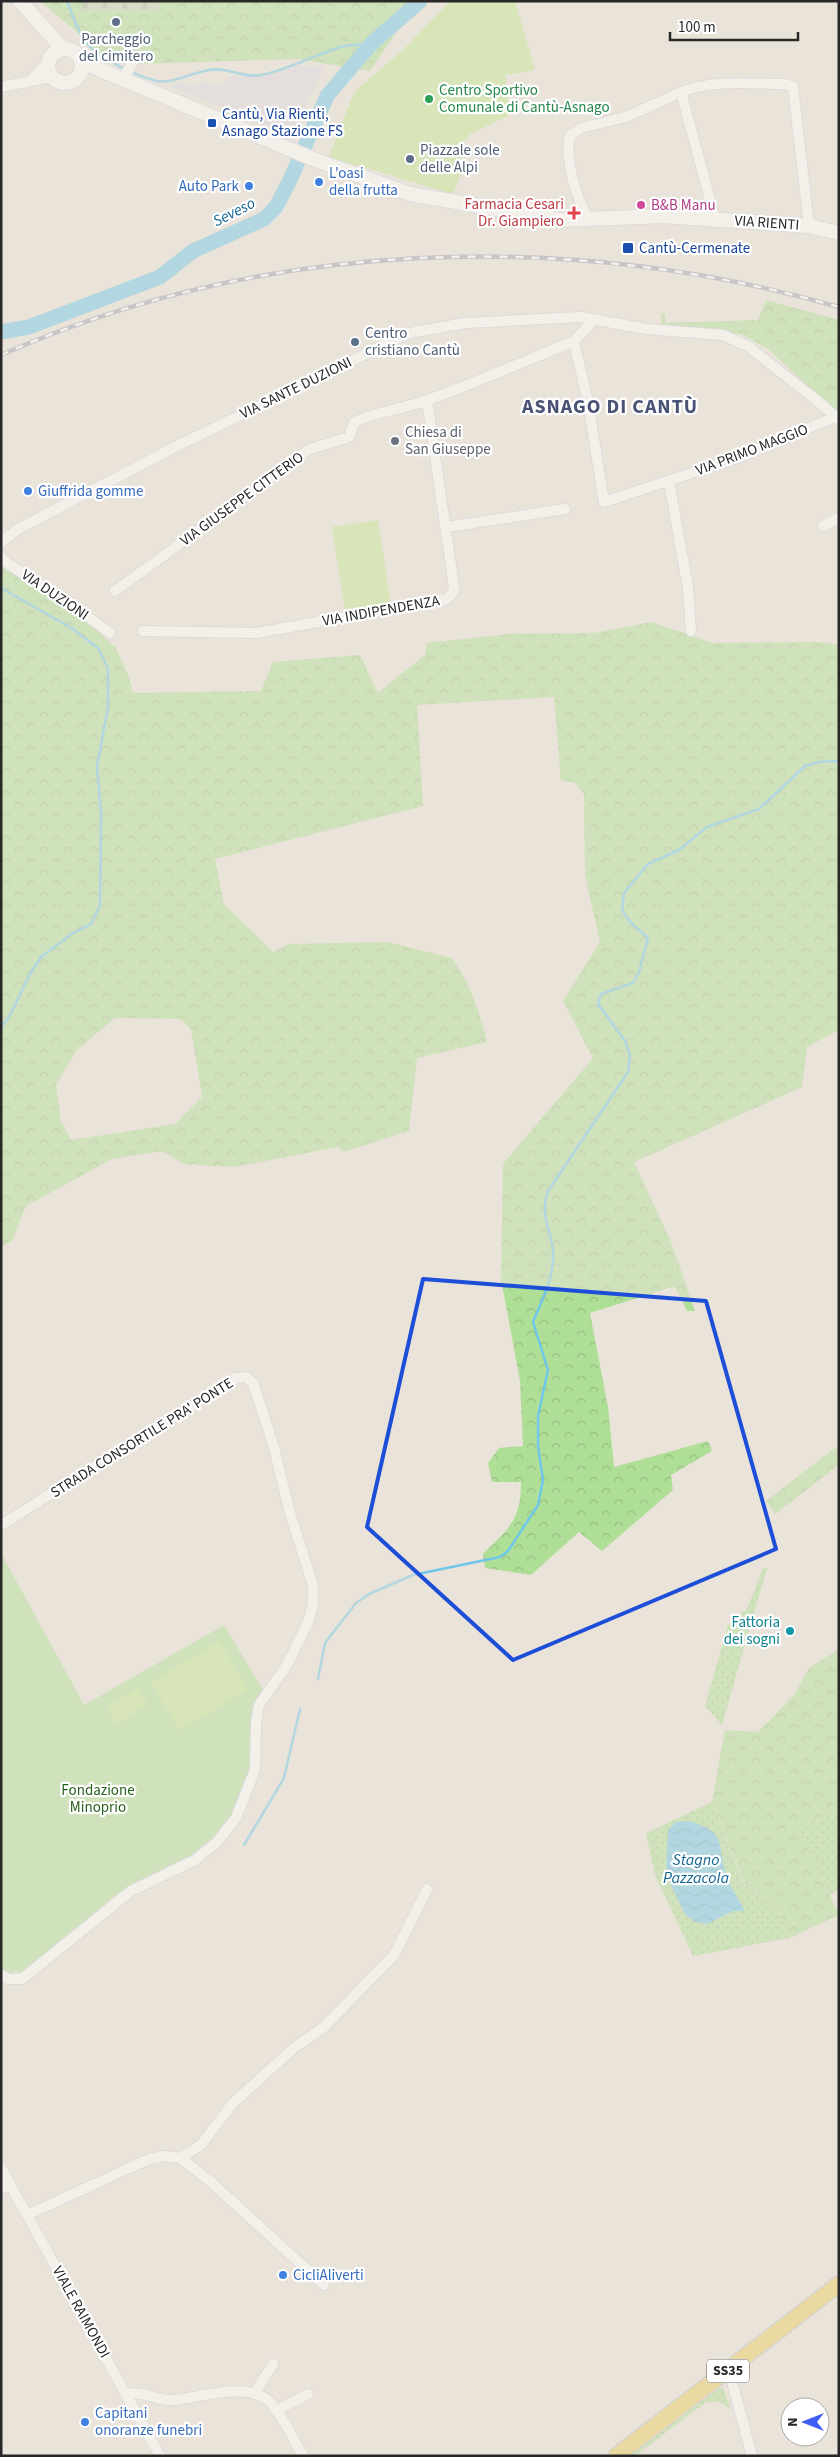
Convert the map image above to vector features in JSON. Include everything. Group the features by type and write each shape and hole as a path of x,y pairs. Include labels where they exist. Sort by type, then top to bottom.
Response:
{"main road":[{"path":"20,1 45,27 53,55 51,77 58,82 66,83 74,80 80,69 73,50 53,55"},
{"name":"VIA RIENTI","path":"80,69 125,71 312,159 410,194 560,220 664,216 808,226 839,232"},
{"name":"SS35","path":"616,2456 839,2284"}],"street":[{"path":"30,82 53,55"},
{"path":"1,87 51,77"},
{"path":"589,220 578,196 568,152 570,136 581,128 626,118 695,87 728,83 785,84 793,87 808,226"},
{"path":"682,92 712,207 713,219"},
{"name":"VIA SANTE DUZIONI","path":"1,542 18,529 175,447 409,333 466,323 580,317 647,329 722,335 737,340 837,418"},
{"path":"427,400 574,342 594,320"},
{"name":"VIA PRIMO MAGGIO","path":"574,342 588,402 604,502 740,457 837,418"},
{"name":"VIA INDIPENDENZA","path":"143,631 256,633 447,599 453,592 454,587 447,527 427,400"},
{"name":"VIA GIUSEPPE CITTERIO","path":"115,591 310,449 349,437 354,422 370,414 399,409 427,400"},
{"path":"669,482 688,588 691,631"},
{"path":"447,527 565,509"},
{"path":"823,526 839,518"},
{"name":"VIA DUZIONI","path":"1,557 8,564 67,600 110,633"},
{"name":"STRADA CONSORTILE PRA' PONTE","path":"1,1525 236,1378 246,1377 253,1383 274,1447 289,1510 313,1586 313,1604 309,1620 287,1665 260,1705 256,1725 255,1770 236,1818 217,1842 195,1860 130,1891 22,1979 9,1979 1,1975"},
{"path":"180,2158 200,2145 232,2104 296,2047 322,2028 394,1955 427,1889"},
{"path":"27,2215 149,2159 163,2156 180,2158 211,2182 324,2286"},
{"name":"VIALE RAIMONDI","path":"1,2168 6,2186 27,2215 160,2456"},
{"path":"254,2394 273,2364"},
{"path":"726,2371 735,2392 752,2456"},
{"path":"126,2394 136,2392 164,2400 220,2392 260,2395 270,2403 303,2456"},
{"path":"276,2412 308,2394"}],"highlighted area":[{"path":"423,1279 706,1301 776,1549 513,1660 367,1527"}],"shaded area":[{"path":"295,66 326,66 290,136 168,86 179,83 195,85 198,82 220,85 232,75 259,77"}],"green space":[{"path":"40,1 417,1 370,71 298,59 132,64 98,53 82,36"},
{"path":"83,1 160,1 160,11 83,11"},
{"name":"Centro Sportivo Comunale di Cantù-Asnago","path":"450,1 515,1 535,70 506,75 508,116 470,134 463,144 461,174 453,194 329,157 354,92 406,47"},
{"path":"766,300 839,320 839,410 833,410 767,348 741,334 662,325 661,313 665,314 666,323 758,320"},
{"path":"378,520 391,605 345,611 332,527"},
{"path":"1,565 83,618 116,648 129,677 133,693 261,691 273,662 360,655 378,693 426,654 426,643 510,634 594,633 651,622 713,643 821,642 839,645 839,1030 807,1047 802,1087 634,1162 671,1242 695,1311 687,1311 675,1286 590,1313 608,1407 614,1467 708,1441 712,1451 671,1475 673,1490 602,1551 579,1532 531,1575 485,1568 483,1554 512,1523 519,1506 521,1482 492,1482 488,1463 499,1448 523,1446 520,1381 501,1279 503,1164 593,1058 563,1001 600,942 585,876 584,794 575,783 561,780 554,697 417,705 423,806 215,859 224,904 273,952 289,944 387,942 452,958 474,998 487,1042 417,1058 409,1131 344,1152 338,1147 234,1167 184,1164 162,1151 112,1159 26,1206 12,1241 1,1247","holes":["115,1018 180,1019 191,1029 202,1097 175,1124 71,1140 61,1121 56,1085 77,1050"]},
{"path":"839,1445 839,1465 775,1514 766,1501"},
{"name":"Fondazione Minoprio","path":"1,1553 84,1705 224,1625 263,1690 251,1716 253,1756 249,1777 237,1809 221,1833 192,1855 113,1897 23,1973 15,1971 7,1975 1,1968"},
{"path":"763,1568 767,1568 722,1725 705,1706 728,1625 747,1609"},
{"path":"219,1641 248,1690 179,1731 151,1682"},
{"path":"839,1649 839,1810 798,1827 839,1915 789,1938 778,1907 745,1885 712,1802 725,1730 758,1732 794,1695 809,1668"},
{"path":"137,1688 148,1704 117,1724 107,1708"},
{"path":"712,1802 744,1885 778,1907 789,1938 693,1956 655,1875 646,1833"},
{"path":"839,1810 839,1890 830,1895 797,1827"},
{"path":"719,2388 723,2388 731,2409 720,2402 706,2402 635,2456 628,2456"}],"water":[{"name":"Stagno Pazzacola","path":"689,1821 702,1825 716,1835 721,1848 727,1877 745,1911 733,1911 707,1924 695,1922 685,1914 666,1875 668,1830 676,1822"}],"waterway":[{"path":"67,1 77,26 87,43 111,62 125,69"},
{"name":"Seveso","path":"1,332 29,327 160,277 193,251 264,219 276,207 290,180 327,96 371,44 420,1"},
{"path":"130,71 163,82 215,69 255,76 281,70 341,47 371,44"},
{"path":"1,588 73,629 98,648 108,668 108,707 97,767 101,812 100,906 91,924 73,933 41,957 30,974 9,1017 1,1027"},
{"path":"318,1679 325,1643 356,1603 369,1594 413,1575 500,1557 508,1551 538,1505 543,1480 538,1446 538,1416 548,1370 533,1322 552,1270 553,1251 545,1207 548,1191 628,1072 630,1056 625,1041 598,1004 601,994 633,983 639,972 648,938 630,922 622,910 624,893 648,864 679,850 707,827 759,809 805,766 819,762 839,761"},
{"path":"244,1845 284,1778 300,1709"}],"railway":[{"path":"1,355 101,316 204,288 309,268 416,258 523,257 629,265 735,282 839,307"}],"place":[{"name":"Parcheggio del cimitero","path":"116,22"},
{"name":"Centro Sportivo Comunale di Cantù-Asnago","path":"429,99"},
{"name":"Cantù, Via Rienti, Asnago Stazione FS","path":"212,123"},
{"name":"Piazzale sole delle Alpi","path":"410,159"},
{"name":"L'oasi della frutta","path":"319,182"},
{"name":"Auto Park","path":"249,186"},
{"name":"B&B Manu","path":"641,205"},
{"name":"Farmacia Cesari Dr. Giampiero","path":"574,213"},
{"name":"Cantù-Cermenate","path":"628,248"},
{"name":"Centro cristiano Cantù","path":"355,342"},
{"name":"Chiesa di San Giuseppe","path":"395,441"},
{"name":"Giuffrida gomme","path":"28,491"},
{"name":"Fattoria dei sogni","path":"790,1631"},
{"name":"CicliAliverti","path":"283,2275"},
{"name":"Capitani onoranze funebri","path":"85,2422"}],"district":[{"name":"ASNAGO DI CANTÙ","path":"610,407"}]}
